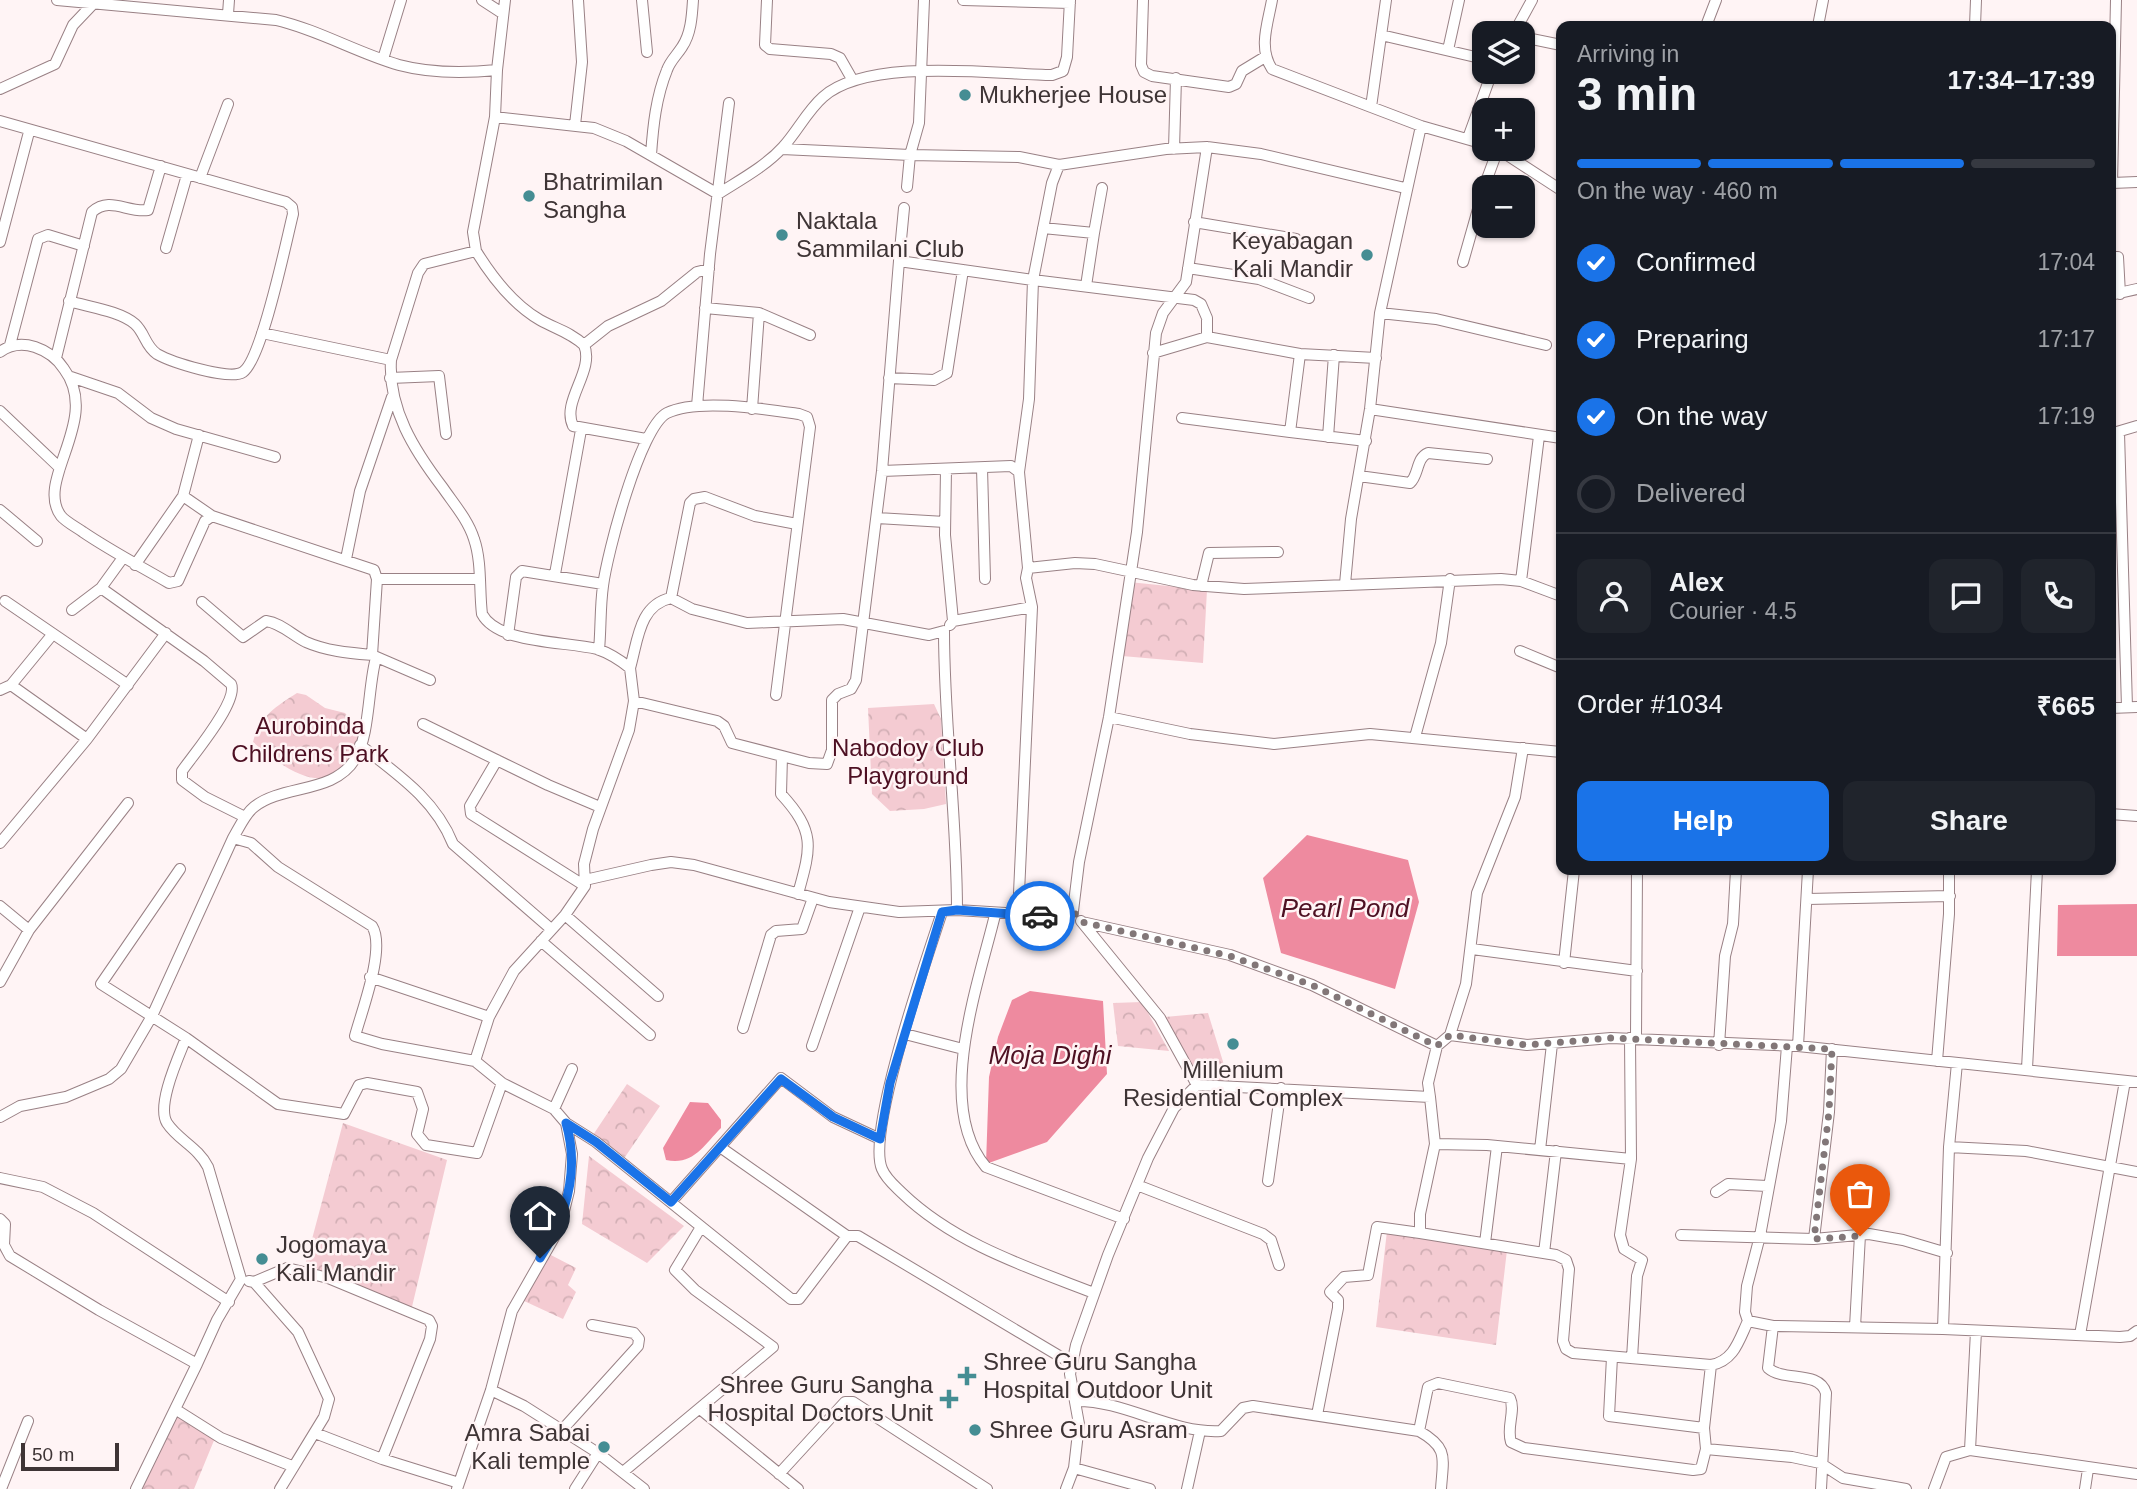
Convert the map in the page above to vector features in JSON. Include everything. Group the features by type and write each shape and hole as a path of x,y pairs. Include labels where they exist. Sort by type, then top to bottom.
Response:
{"street":[{"path":"57,0 228,14 304,27 383,59 429,69 480,72 497,70"},
{"path":"228,14 229,0"},
{"path":"383,59 401,0"},
{"path":"482,0 502,13"},
{"path":"505,0 495,117 473,232 476,251 517,303 541,320 569,332 584,345 586,360 570,419 573,426 581,430 646,439"},
{"path":"575,125 582,62 578,0"},
{"path":"642,0 646,52"},
{"path":"651,155 660,90 668,66 683,46 690,26 693,0"},
{"path":"767,0 765,46 770,49 831,54 840,58 852,79"},
{"path":"907,187 910,155 919,122 924,0"},
{"path":"718,194 782,149 822,97 852,79 865,75 919,72 1052,75 1063,71 1067,57 1070,1 963,0"},
{"path":"1143,0 1141,65 1144,72 1152,76 1233,87 1242,71 1265,57"},
{"path":"1272,0 1265,57 1272,69 1421,127 1472,140"},
{"path":"1371,107 1385,0"},
{"path":"1448,50 1459,0"},
{"path":"1521,21 1532,0"},
{"path":"1708,21 1716,0"},
{"path":"1819,21 1823,0"},
{"path":"1975,21 1976,0"},
{"path":"2115,21 2116,0"},
{"path":"0,89 55,64 73,25 92,2"},
{"path":"1381,35 1472,56"},
{"path":"1535,40 1556,44"},
{"path":"1174,149 1176,78"},
{"path":"1468,138 1488,84"},
{"path":"697,406 709,268 729,103"},
{"path":"200,178 228,104"},
{"path":"495,117 594,128 651,155 718,194"},
{"path":"0,121 29,132 286,202 292,207 293,214 262,333 247,368 234,376 162,356 150,350 135,324 69,301"},
{"path":"1345,584 1351,519 1366,441 1380,313 1405,188 1421,127"},
{"path":"0,242 29,132"},
{"path":"782,149 1019,158 1059,165 1207,147 1261,154 1405,188"},
{"path":"1197,1085 1160,1018 1073,911 1079,862 1109,717 1140,506 1153,353 1163,313 1186,282 1207,147"},
{"path":"1515,161 1556,187"},
{"path":"1018,915 1032,607 1026,578 1028,568 1019,472 1028,399 1032,280 1059,165"},
{"path":"56,358 92,212 100,205 148,211 161,166"},
{"path":"166,248 187,175"},
{"path":"2116,183 2137,182"},
{"path":"1086,286 1102,188"},
{"path":"634,701 717,721 724,726 732,743 819,764 827,764 831,758 832,700 854,685 877,518 904,208"},
{"path":"1194,222 1296,239"},
{"path":"1043,228 1094,233"},
{"path":"1463,262 1472,230"},
{"path":"84,246 48,235 38,239 5,349 36,347 56,358 71,377 78,403 75,427 60,468 56,504 61,516 122,559 169,583 177,583 205,521 212,516"},
{"path":"476,251 424,264 418,273 391,360 392,397 423,461 463,515 474,537 482,614 488,625 508,635 599,650 630,668"},
{"path":"2116,257 2116,282"},
{"path":"899,261 1174,298 1201,304 1206,309 1207,337"},
{"path":"584,345 616,321 661,301 697,272 709,268"},
{"path":"1188,268 1259,279 1310,298"},
{"path":"889,378 934,380 947,373 963,270"},
{"path":"2116,295 2137,289"},
{"path":"705,308 760,313 791,324 810,335"},
{"path":"752,409 760,313"},
{"path":"1380,313 1436,319 1546,345"},
{"path":"262,333 391,360"},
{"path":"1153,353 1207,337 1300,354 1376,358"},
{"path":"1290,432 1300,354"},
{"path":"1328,437 1334,355"},
{"path":"390,378 439,376 446,433"},
{"path":"71,377 118,393 151,418 198,435 275,457"},
{"path":"346,559 360,491 392,397"},
{"path":"599,650 603,584 630,484 646,439 656,421 668,412 697,406 752,409 807,417 810,427 776,695"},
{"path":"1370,409 1556,438"},
{"path":"0,411 60,468"},
{"path":"1182,418 1366,441"},
{"path":"2116,433 2137,426"},
{"path":"555,574 581,430"},
{"path":"135,565 183,496 198,435"},
{"path":"1521,581 1539,436"},
{"path":"2116,449 2132,707"},
{"path":"1359,476 1409,483 1414,479 1421,458 1428,453 1487,459"},
{"path":"882,471 1011,467 1019,472"},
{"path":"982,468 985,579"},
{"path":"946,469 945,522 953,621"},
{"path":"0,1117 20,1106 66,1097 109,1079 131,1057 245,817 254,807 268,799 296,792 342,774 356,758 374,657 377,579 374,570 212,516 183,496"},
{"path":"671,598 690,503 694,499 705,497 755,516 797,524"},
{"path":"0,510 37,541"},
{"path":"877,518 945,522"},
{"path":"1201,586 1209,553 1278,552"},
{"path":"72,610 101,588 122,559"},
{"path":"1028,568 1075,563 1201,586 1244,589 1450,579 1521,581 1556,594"},
{"path":"508,635 516,577 522,571 555,574 603,584"},
{"path":"377,579 478,579"},
{"path":"1415,737 1441,643 1450,579"},
{"path":"101,588 204,660 233,689 219,719 182,771 182,780 205,797 245,817"},
{"path":"475,1061 489,1017 514,971 565,915 585,883 584,864 600,807 629,730 634,701 630,668 645,615 652,604 671,598 692,608 735,621 843,619 929,635 944,631 953,621 1032,607"},
{"path":"5,601 128,685"},
{"path":"202,602 243,637 265,621 274,622 311,644 374,657 430,680"},
{"path":"944,631 944,691 950,750 957,910"},
{"path":"0,843 87,739 166,633"},
{"path":"52,635 5,687 87,739"},
{"path":"1520,651 1556,666"},
{"path":"1109,717 1190,734 1275,744 1370,734 1556,751"},
{"path":"423,724 600,807"},
{"path":"359,745 423,795 445,825 453,844 551,929"},
{"path":"1420,1233 1420,1214 1435,1144 1428,1083 1437,1046 1450,1035 1462,1001 1472,948 1472,916 1477,893 1515,797 1523,748"},
{"path":"782,756 781,794 802,816 808,832 806,865 798,894"},
{"path":"497,760 470,806 471,814 585,883 671,862 694,865 813,898 899,912 957,910 995,915 1054,916 1073,911"},
{"path":"0,982 29,930 128,803"},
{"path":"2116,814 2137,816"},
{"path":"233,838 251,843 278,867 372,926 377,942 355,1036 382,1044 475,1061 502,1083 554,1109 566,1123 596,1142 791,1299 799,1299 847,1236"},
{"path":"180,869 101,984 186,1038 278,1104 344,1114 359,1085 367,1083 417,1092 423,1109 417,1134 426,1145 477,1153 502,1083"},
{"path":"1564,964 1573,875"},
{"path":"1632,1358 1637,1276 1642,1260 1624,1249 1620,1235 1631,1159 1637,875"},
{"path":"1720,1045 1725,956 1733,924 1736,875"},
{"path":"1317,1415 1338,1308 1338,1300 1330,1292 1343,1277 1368,1275 1377,1227 1544,1253 1566,1260 1569,1269 1563,1340 1566,1349 1573,1353 1711,1365 1723,1363 1731,1356 1748,1321 1745,1312 1747,1286 1760,1236 1793,1046 1808,875"},
{"path":"1937,1061 1950,875"},
{"path":"2027,1069 2037,875"},
{"path":"1807,898 1950,896"},
{"path":"743,1028 771,935 776,931 802,929 813,898"},
{"path":"0,906 29,930"},
{"path":"812,1046 860,906"},
{"path":"942,912 890,1083 880,1139 880,1163 883,1172 927,1217 982,1247 1094,1293"},
{"path":"565,915 658,996"},
{"path":"995,915 963,1049 964,1123 972,1149 986,1167 1124,1219"},
{"path":"1082,922 1230,956 1312,985 1437,1046"},
{"path":"541,940 650,1035"},
{"path":"1472,948 1564,964 1637,971"},
{"path":"370,977 489,1017"},
{"path":"905,1034 963,1049"},
{"path":"1450,1035 1527,1045 1633,1038 1720,1045 1793,1046 2137,1082"},
{"path":"136,1489 241,1279 208,1167 202,1156 164,1117 168,1086 186,1038"},
{"path":"1540,1150 1552,1044"},
{"path":"1814,1239 1829,1112 1832,1049"},
{"path":"1943,1329 1949,1147 1957,1063"},
{"path":"554,1109 572,1069"},
{"path":"671,1202 781,1079 833,1117 880,1139"},
{"path":"2080,1335 2125,1081"},
{"path":"1066,1489 1074,1468 1079,1424 1071,1363 1094,1293 1137,1185 1174,1108 1197,1085 1430,1097"},
{"path":"1268,1181 1281,1088"},
{"path":"315,1433 458,1486 491,1390 512,1311 560,1227 572,1154 566,1123"},
{"path":"1435,1144 1497,1146 1631,1159"},
{"path":"1485,1243 1497,1146"},
{"path":"720,1147 847,1236 858,1236 1071,1363"},
{"path":"1949,1147 2026,1151 2137,1172"},
{"path":"1544,1253 1556,1152"},
{"path":"0,1178 43,1187 93,1213 229,1302"},
{"path":"1716,1192 1728,1184 1767,1186"},
{"path":"1137,1185 1263,1234 1271,1240 1279,1265"},
{"path":"0,1219 5,1224 4,1245 10,1256 99,1310 197,1364"},
{"path":"623,1472 773,1347 695,1290 675,1270 701,1227"},
{"path":"1681,1235 1814,1239 1885,1236 1947,1253"},
{"path":"1855,1327 1860,1236"},
{"path":"254,1282 282,1268 295,1270 328,1278 429,1320 432,1326 430,1339 382,1459"},
{"path":"241,1279 254,1282 298,1332 329,1399 324,1417 280,1489"},
{"path":"1748,1321 1773,1326 1943,1329 2120,1337 2130,1336 2137,1331"},
{"path":"562,1430 638,1346 639,1339 634,1333 592,1325"},
{"path":"1773,1326 1768,1368 1774,1373 1816,1381 1824,1386 1826,1393 1820,1463 1821,1489"},
{"path":"1970,1450 1976,1331"},
{"path":"1612,1357 1609,1416 1704,1428"},
{"path":"1419,1431 1428,1387 1438,1383 1510,1398 1513,1403 1508,1433 1511,1442 1524,1448 1701,1469 1706,1449 1704,1428 1711,1365"},
{"path":"491,1390 524,1406 598,1453 644,1489"},
{"path":"1075,1401 1105,1402 1200,1431 1221,1432 1247,1407 1419,1431 1440,1446 1443,1455 1441,1489"},
{"path":"779,1474 845,1402 853,1402 987,1489"},
{"path":"175,1409 221,1438 292,1466"},
{"path":"700,1409 798,1489"},
{"path":"1,1489 29,1421"},
{"path":"1187,1489 1200,1431"},
{"path":"1706,1449 1779,1455 1820,1463 1843,1478 1906,1489"},
{"path":"1934,1489 1946,1457 1970,1450 2137,1474"},
{"path":"575,1489 598,1453"},
{"path":"1074,1468 1150,1489"},
{"path":"2085,1489 2088,1469"}],"green space":[{"path":"1129,582 1207,590 1203,663 1122,656"},
{"name":"Aurobinda Childrens Park","path":"297,693 306,695 325,708 345,713 361,731 353,754 342,769 330,777 316,778 301,774 285,766 253,742 264,719"},
{"name":"Nabodoy Club Playground","path":"934,704 941,719 946,804 924,809 890,811 872,794 868,708"},
{"path":"1142,1002 1169,1051 1118,1046 1113,1003"},
{"path":"1208,1013 1229,1081 1199,1080 1165,1017"},
{"path":"627,1084 660,1106 625,1157 593,1135"},
{"path":"343,1123 447,1160 411,1311 304,1269"},
{"path":"589,1156 684,1226 647,1263 582,1224"},
{"path":"1387,1231 1507,1250 1496,1345 1376,1327"},
{"path":"547,1253 576,1268 568,1285 576,1292 563,1319 522,1300"},
{"path":"176,1416 215,1438 194,1489 138,1489"}],"water":[{"name":"Pearl Pond","path":"1307,835 1408,860 1419,902 1395,989 1281,953 1263,878"},
{"path":"2137,904 2137,956 2057,956 2058,905"},
{"name":"Moja Dighi","path":"1030,991 1103,1001 1107,1074 1047,1142 986,1164 989,1077 998,1037 1012,1000"},
{"path":"690,1102 708,1103 721,1120 721,1128 691,1157 684,1160 666,1160 663,1148"}],"way so far":[{"path":"1040,916 1066,915 1073,911 1082,922 1230,956 1312,985 1437,1046 1450,1035 1527,1045 1636,1038 1694,1044 1832,1049 1829,1112 1814,1239 1860,1236"}],"place":[{"name":"Mukherjee House","path":"965,95"},
{"name":"Bhatrimilan Sangha","path":"529,196"},
{"name":"Naktala Sammilani Club","path":"782,235"},
{"name":"Keyabagan Kali Mandir","path":"1367,255"},
{"name":"Millenium Residential Complex","path":"1233,1044"},
{"name":"Jogomaya Kali Mandir","path":"262,1259"},
{"name":"Shree Guru Sangha Hospital Outdoor Unit","path":"967,1376"},
{"name":"Shree Guru Sangha Hospital Doctors Unit","path":"949,1399"},
{"name":"Shree Guru Asram","path":"975,1430"},
{"name":"Amra Sabai Kali temple","path":"604,1447"}],"route":[{"path":"540,1258 560,1227 569,1191 572,1154 566,1123 596,1142 671,1202 781,1079 833,1117 880,1139 890,1083 942,912 957,910 995,915 1040,916"}]}
